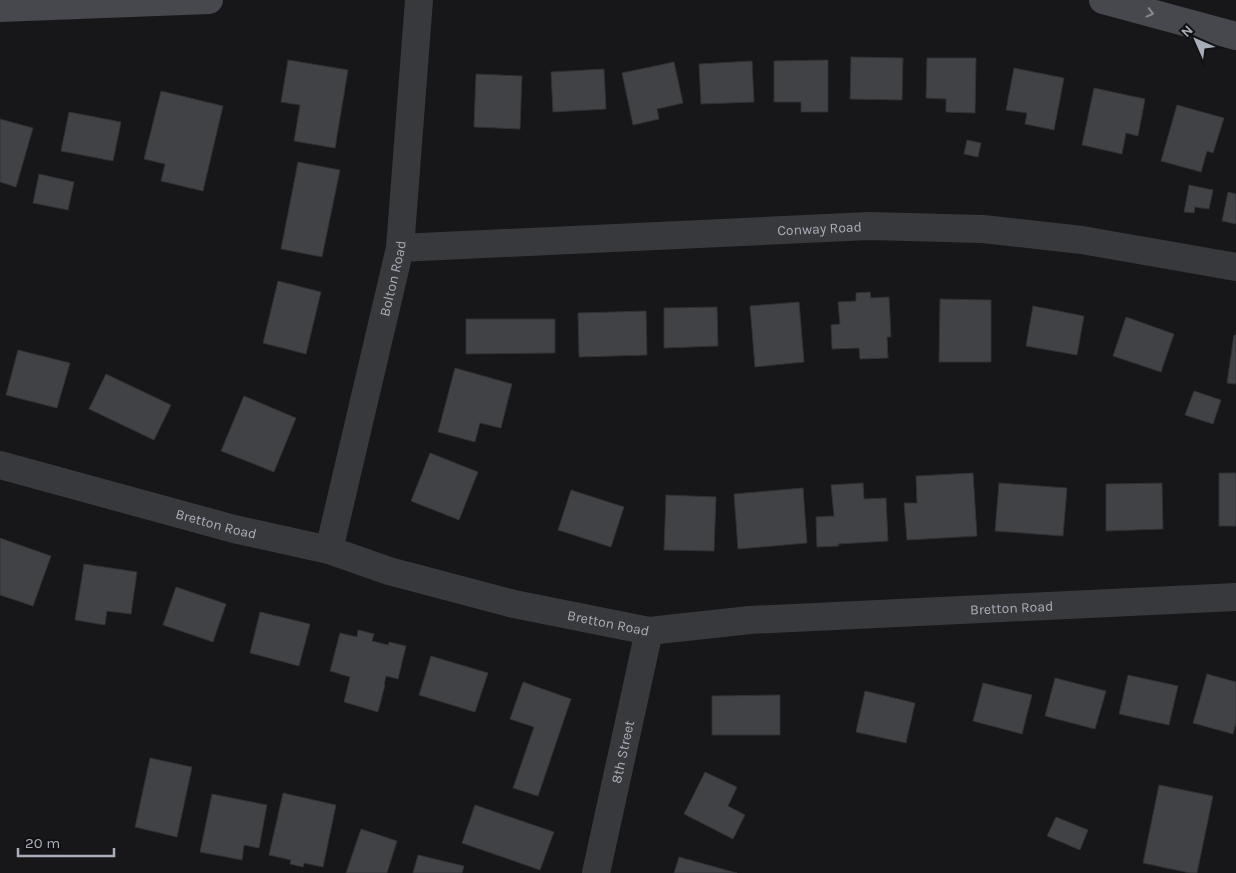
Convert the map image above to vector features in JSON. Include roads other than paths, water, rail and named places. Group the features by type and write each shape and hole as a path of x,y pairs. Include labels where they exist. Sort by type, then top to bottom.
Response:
{"main road":[{"path":"0,8 209,0"},
{"path":"1103,0 1236,36"}],"street":[{"name":"Bolton Road","path":"329,550 400,248 419,0"},
{"name":"Conway Road","path":"400,248 869,226 983,229 1082,240 1236,267"},
{"name":"Bretton Road","path":"0,466 234,529 329,550 389,571 514,604 649,631 750,620 1236,596"},
{"name":"8th Street","path":"596,873 649,631"}]}
